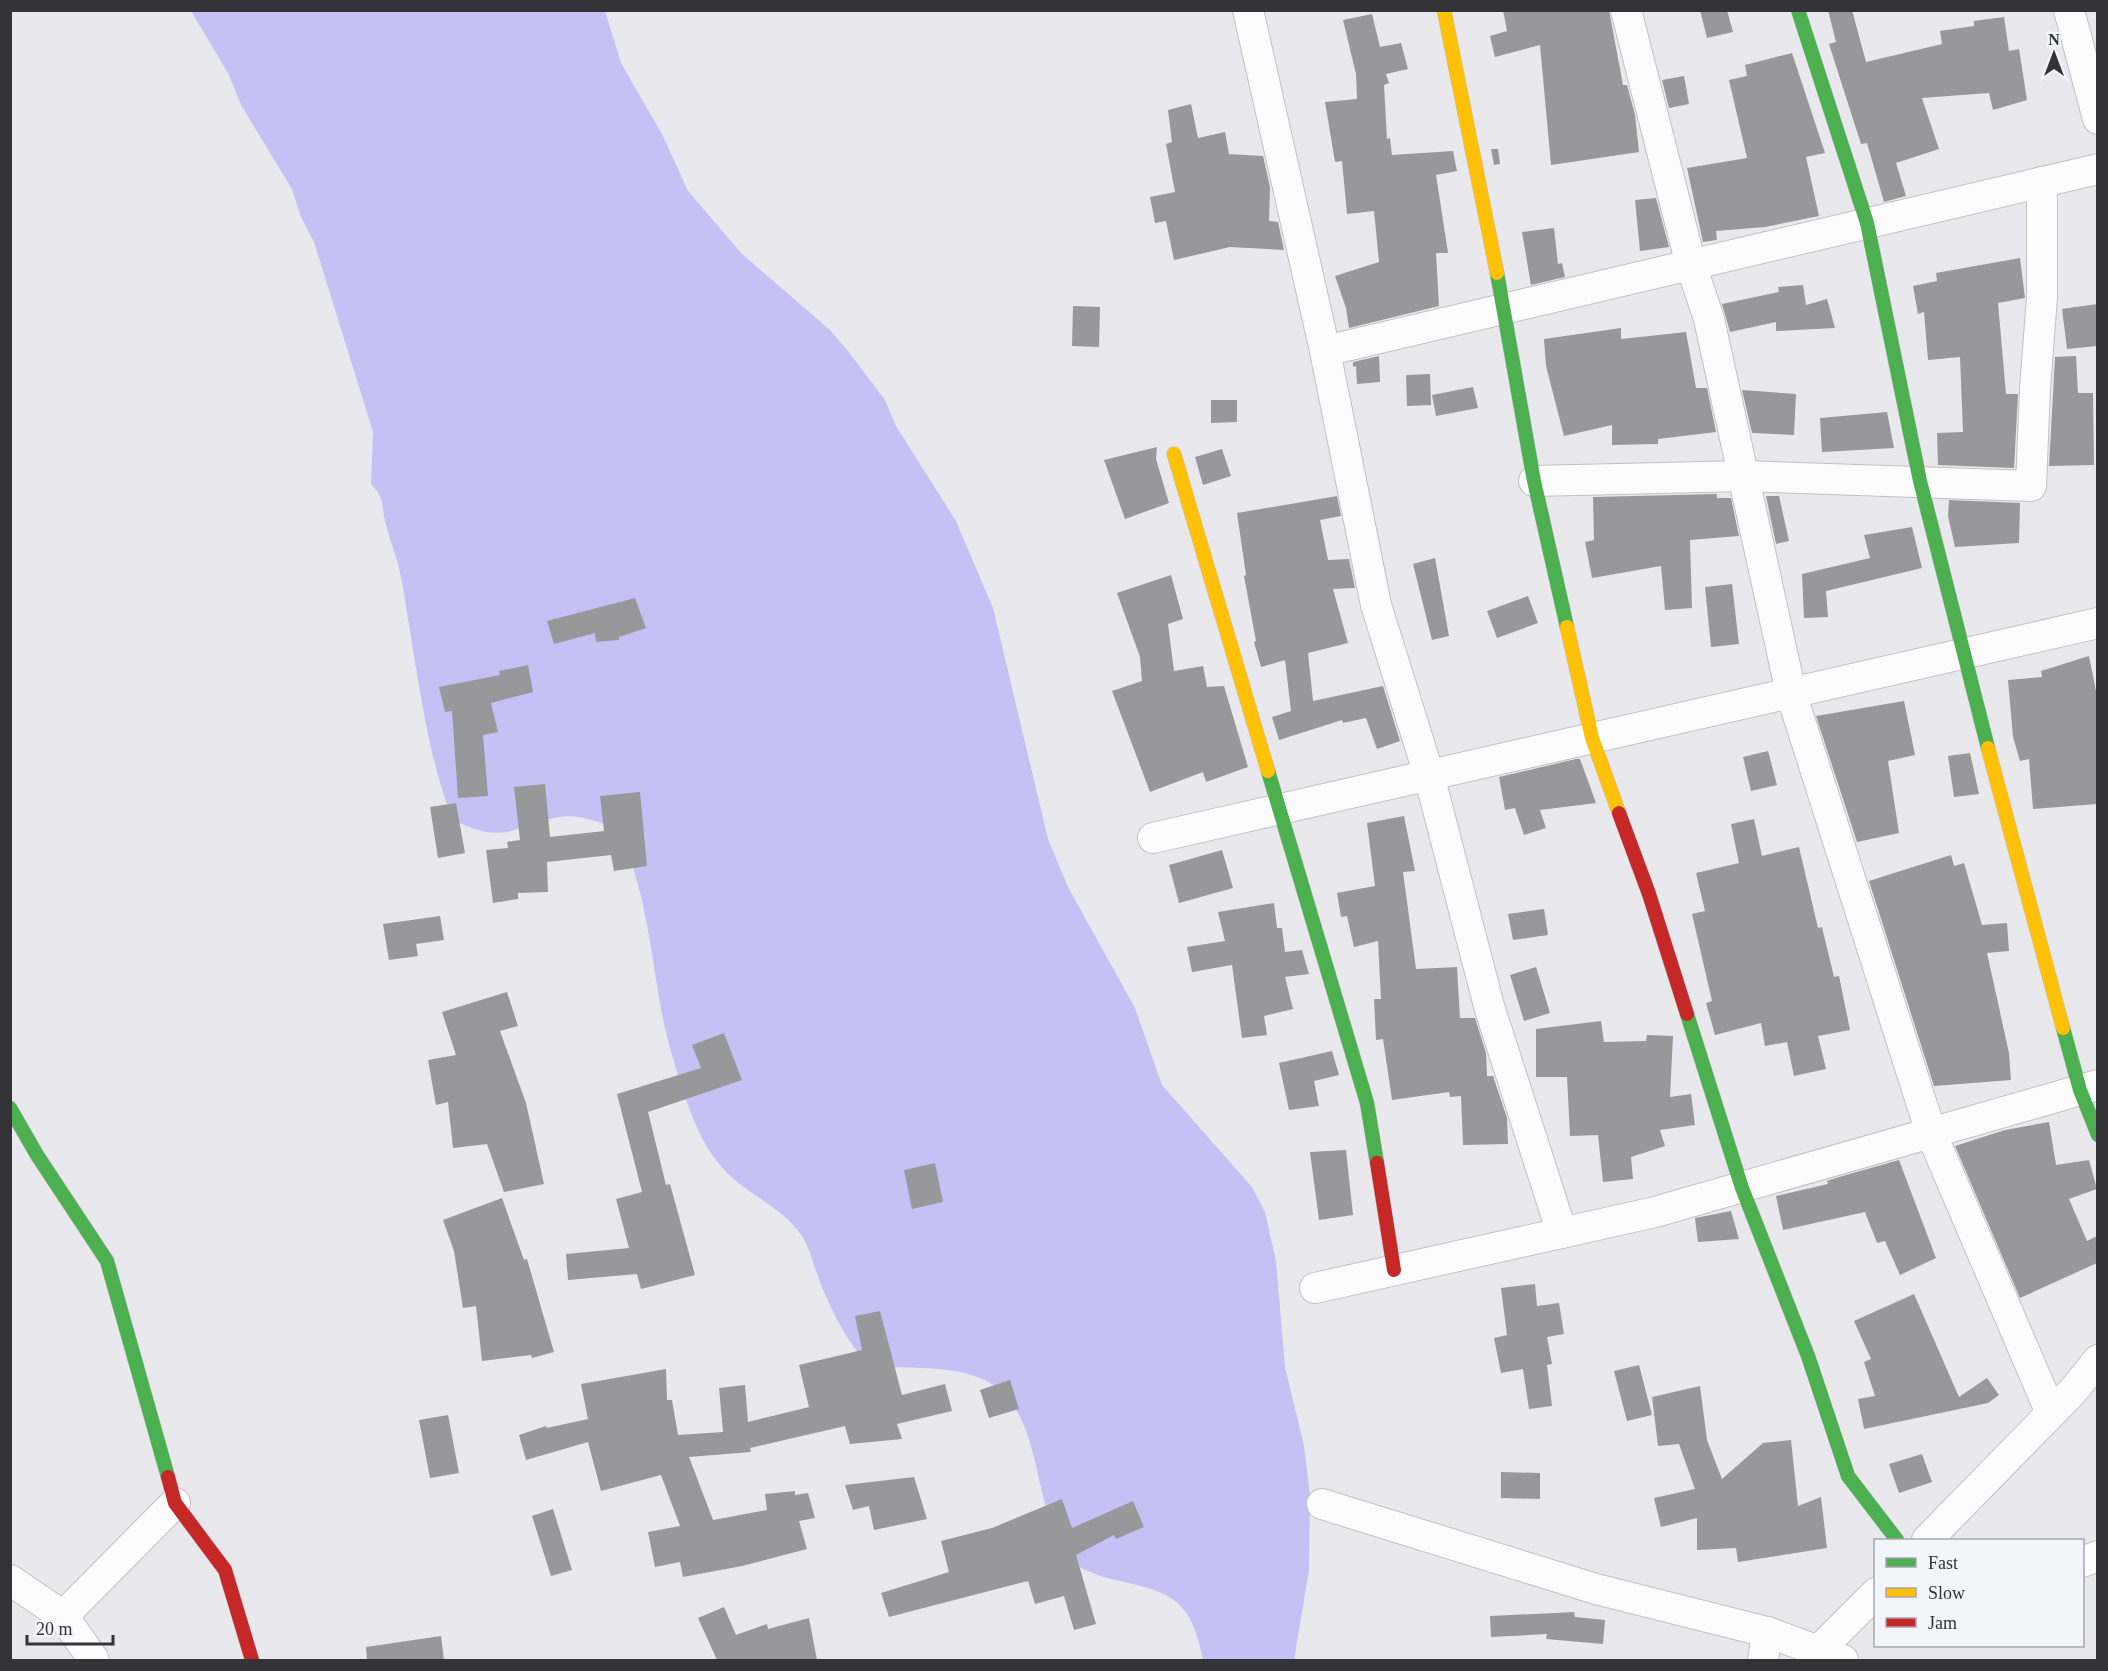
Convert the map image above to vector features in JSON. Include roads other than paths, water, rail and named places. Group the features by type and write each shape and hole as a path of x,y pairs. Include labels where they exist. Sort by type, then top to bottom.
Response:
{"street":[{"path":"1248,10 1325,351 1376,605 1429,775 1489,1006 1562,1233"},
{"path":"1444,10 1504,309 1534,481 1592,738 1649,894 1742,1188 1808,1356 1848,1476 1896,1539"},
{"path":"1626,10 1691,265 1709,319 1791,693 1931,1133 2051,1413"},
{"path":"1798,10 1867,223 1920,481 1962,653 2089,1088 2097,1135"},
{"path":"2069,10 2097,119"},
{"path":"1325,351 2097,169"},
{"path":"1534,481 1743,476 2031,486 2042,297 2042,182"},
{"path":"1174,454 1367,1103 1394,1270"},
{"path":"1153,838 2097,622"},
{"path":"1315,1288 1655,1212 2089,1088"},
{"path":"10,1108 37,1155 107,1261 175,1503 225,1570 252,1660"},
{"path":"1928,1539 2051,1413 2097,1360"},
{"path":"63,1616 175,1503"},
{"path":"1322,1504 1765,1646 1831,1656 1862,1617 1874,1595"},
{"path":"10,1580 63,1616 94,1660"}]}
